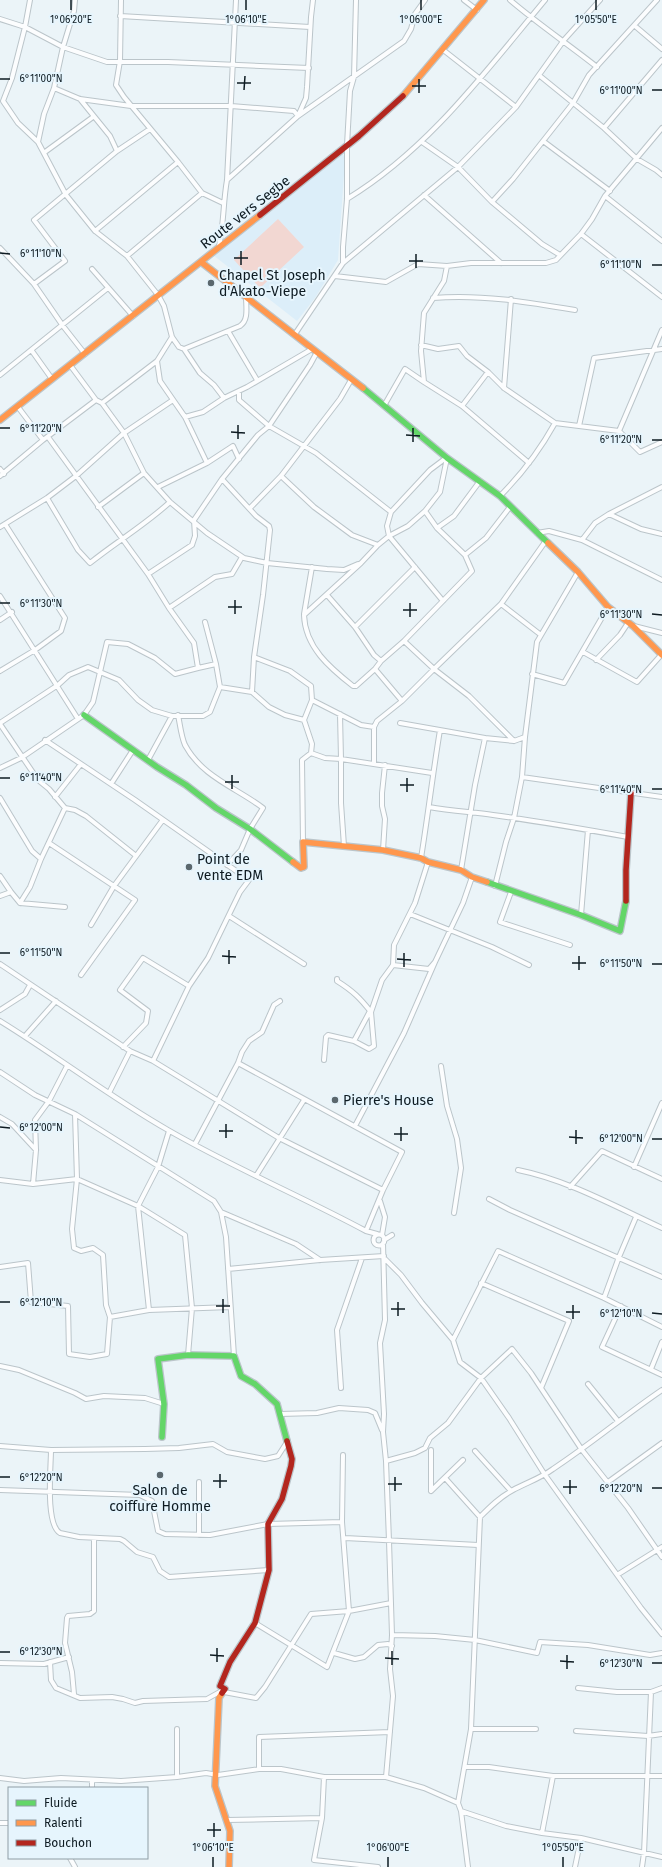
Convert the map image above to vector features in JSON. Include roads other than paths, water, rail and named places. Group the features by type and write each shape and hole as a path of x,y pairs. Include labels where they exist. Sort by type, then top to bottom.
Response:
{"street":[{"path":"30,0 12,78 2,101 18,123 38,142 45,152 66,195 95,231 127,256 158,295 164,306 172,337 179,347 184,349 200,373 214,385 224,398"},
{"path":"38,142 44,114 54,88 63,47 72,18 75,0"},
{"path":"121,0 120,61 116,85 131,106 202,193 223,203"},
{"path":"219,246 222,228 223,203 227,180 236,0"},
{"path":"298,116 306,98 313,0"},
{"path":"343,263 347,199 347,146 350,91 354,77 356,0"},
{"path":"227,180 298,116 404,41 411,29 415,14 426,0"},
{"path":"464,0 477,10"},
{"name":"Route vers Segbe","path":"0,420 347,146 401,98 484,0"},
{"path":"510,0 530,17 564,40 597,67"},
{"path":"347,199 374,183 422,142 480,79 545,0"},
{"path":"295,334 343,263 458,166 516,107 540,76 564,40 600,0"},
{"path":"492,202 573,103 589,75 657,0"},
{"path":"120,16 310,27"},
{"path":"0,19 25,27 63,47 107,62 120,61 309,68"},
{"path":"635,26 662,49"},
{"path":"442,49 516,107"},
{"path":"604,128 662,60"},
{"path":"540,76 604,128 637,159 662,175"},
{"path":"54,88 80,99 131,106 231,106 294,112 298,116"},
{"path":"80,99 93,117 110,136 117,151"},
{"path":"45,152 93,117"},
{"path":"335,276 386,282 418,264 448,266 501,263 546,263 556,260 581,234 592,220 605,196 662,128"},
{"path":"34,284 65,261 34,220 66,195 117,151 150,129"},
{"path":"543,141 610,191"},
{"path":"422,142 458,166 492,202 542,244 560,255"},
{"path":"95,231 178,162"},
{"path":"127,256 202,193"},
{"path":"424,195 501,263"},
{"path":"605,196 662,241"},
{"path":"581,234 662,297"},
{"path":"0,248 34,284 63,326 85,354"},
{"path":"201,262 295,334 351,380 385,404 447,458 500,496 545,542 578,572 608,607 633,626 662,655 637,682 583,652"},
{"path":"424,382 421,345 424,313 444,281 448,266"},
{"path":"92,269 133,316"},
{"path":"0,375 32,351 108,288"},
{"path":"433,298 452,296 511,300 575,310"},
{"path":"184,349 244,323 246,297"},
{"path":"504,388 511,300"},
{"path":"619,430 662,330"},
{"path":"228,331 257,380"},
{"path":"102,403 157,361 172,337"},
{"path":"421,345 438,349 459,346 467,356 488,372 504,388 556,423 619,430 640,452 662,442"},
{"path":"185,416 203,412 224,398 314,350"},
{"path":"148,574 192,545 195,536 194,520 222,479 258,435 269,426 310,365 314,350"},
{"path":"579,426 594,358 662,350"},
{"path":"32,351 52,379"},
{"path":"157,361 160,380 185,416 206,463"},
{"path":"70,365 96,400 102,403 124,433 144,473 170,502 242,557 267,563 344,570 361,563"},
{"path":"385,404 405,369 462,406 529,464"},
{"path":"462,406 488,372"},
{"path":"250,508 281,476 340,399 351,380"},
{"path":"239,391 239,400 269,426 303,447 316,453 391,512"},
{"path":"0,468 2,475 48,436 96,400"},
{"path":"0,527 47,498 76,476 124,433 173,400"},
{"path":"18,407 43,440"},
{"path":"500,496 529,464 556,423"},
{"path":"48,436 121,539 148,574 169,608 194,643 198,668"},
{"path":"158,487 206,463 233,446 239,459"},
{"path":"304,615 361,563 378,545 389,536 408,526 425,511 440,492 447,458"},
{"path":"443,601 389,536 387,526 391,512 430,470 447,458"},
{"path":"98,507 144,473"},
{"path":"281,476 314,506 352,536 378,545"},
{"path":"222,479 244,504 269,526 270,530 254,657 252,692"},
{"path":"437,528 454,516 480,481"},
{"path":"582,540 595,523 609,514 662,487"},
{"path":"47,498 78,550 90,563 121,539 151,519 170,502"},
{"path":"465,555 486,538 510,507"},
{"path":"312,567 304,615 306,632 320,656 330,667 353,686 356,686 375,670 381,661 404,641 472,571 465,555 437,528 425,511"},
{"path":"609,514 641,529 662,534"},
{"path":"0,671 36,650 61,631 65,618 5,524"},
{"path":"537,534 549,531 582,540 662,580"},
{"path":"374,764 374,727 377,721 402,701 501,604 545,542"},
{"path":"169,608 215,577 232,574 242,557"},
{"path":"355,627 415,567"},
{"path":"495,886 506,842 514,818 522,777 532,674 537,642 578,572"},
{"path":"326,595 355,627 374,655 381,661"},
{"path":"0,596 12,612 78,719"},
{"path":"501,604 541,635"},
{"path":"532,674 564,683 608,607"},
{"path":"0,620 12,612"},
{"path":"135,855 86,816 75,810 65,808 49,789 38,780 21,758 0,724 58,685 69,675 88,667 120,680 138,700 152,710 172,716 203,716 210,712 220,687 216,664 205,622"},
{"path":"596,660 620,635 628,623"},
{"path":"633,626 662,633"},
{"path":"404,641 434,669 469,696 514,741"},
{"path":"0,768 21,758 45,740 84,715 93,702 107,642 128,644 155,658 175,674 216,664"},
{"path":"84,715 133,750 186,784 216,808 250,829 301,868 304,867 302,760 311,753 312,744 304,720 312,700 311,686 290,671 254,657"},
{"path":"375,670 402,701"},
{"path":"220,687 252,692 269,707 285,715 304,720"},
{"path":"312,700 361,725 374,727"},
{"path":"340,714 341,803 344,846"},
{"path":"178,715 184,744 197,762 226,786 251,798 263,808 250,829 241,850 227,865"},
{"path":"148,760 172,716"},
{"path":"400,723 485,738 514,741 525,737"},
{"path":"421,858 429,807 432,773 440,730"},
{"path":"461,870 472,812 475,785 485,738"},
{"path":"45,740 249,880 240,892 208,958 188,986 153,1061"},
{"path":"111,784 133,750"},
{"path":"311,753 325,758 385,765 432,773"},
{"path":"55,797 81,764"},
{"path":"383,850 385,819 382,806 382,793 385,765"},
{"path":"522,777 662,797"},
{"path":"303,842 383,850 421,858 428,862 461,870 472,878 582,915 620,931 626,908 626,870 631,793"},
{"path":"0,798 32,851 41,859"},
{"path":"429,807 452,812 472,812 514,818 628,837"},
{"path":"20,903 30,887 41,859 65,808"},
{"path":"91,925 114,886 135,855 162,821"},
{"path":"582,915 588,830"},
{"path":"49,843 135,900 81,975"},
{"path":"354,1041 370,1012 382,980 393,965 394,945 410,914 420,890 428,862"},
{"path":"0,876 20,903 65,907"},
{"path":"355,1126 404,1033 463,903 472,878"},
{"path":"0,896 11,892"},
{"path":"511,892 500,922 570,944"},
{"path":"410,914 492,947 529,965"},
{"path":"229,916 304,964"},
{"path":"123,1047 146,1023 147,1020 148,1011 120,990 143,958 188,986"},
{"path":"393,965 429,969 435,962"},
{"path":"0,964 123,1047 153,1061 279,1138 383,1190"},
{"path":"324,1060 326,1037 328,1035 354,1041 370,1049 374,1046 370,1012 366,1004 353,990 337,981 337,979"},
{"path":"0,1010 25,994 30,985"},
{"path":"26,1036 56,1001"},
{"path":"195,1144 238,1064 242,1052 249,1041 262,1032 274,1005 280,1001"},
{"path":"0,1021 26,1036 67,1066 169,1131 381,1240"},
{"path":"109,1093 121,1065 130,1051"},
{"path":"238,1064 402,1152 383,1190 380,1201 366,1231"},
{"path":"34,1184 36,1150 34,1120 49,1101 67,1066"},
{"path":"441,1066 447,1106 457,1139 461,1168 454,1213"},
{"path":"0,1072 49,1101 75,1114 214,1201 221,1212 226,1237 234,1356 241,1376 255,1384 277,1404 292,1459 282,1499 268,1524 269,1570 255,1623 230,1662 221,1680 220,1686 225,1689 224,1692 256,1698 265,1687 311,1614 349,1611 391,1603"},
{"path":"256,1176 304,1100"},
{"path":"634,1167 662,1103"},
{"path":"0,1267 28,1262 31,1302 68,1306 68,1354 90,1357 107,1354 110,1317 106,1305 103,1255 93,1248 81,1251 74,1248 72,1230 77,1179 75,1114"},
{"path":"0,1117 12,1124 36,1150"},
{"path":"149,1310 138,1206 158,1167 169,1131"},
{"path":"570,1187 602,1151 662,1179"},
{"path":"518,1170 538,1174 662,1228"},
{"path":"0,1180 34,1184 77,1179 138,1206 185,1234 192,1308 188,1355"},
{"path":"489,1199 510,1210 662,1277"},
{"path":"380,1201 385,1217 381,1240 384,1256 385,1320 380,1343 384,1414 383,1432 390,1541 392,1635 390,1668 393,1696 386,1777"},
{"path":"221,1212 296,1244 320,1260"},
{"path":"604,1298 636,1217"},
{"path":"366,1231 373,1239 374,1243 392,1234"},
{"path":"373,1239 381,1240"},
{"path":"453,1340 498,1251 604,1298 662,1327"},
{"path":"228,1269 320,1260 384,1256"},
{"path":"384,1256 453,1340 460,1362 481,1378 545,1474 641,1608 662,1634"},
{"path":"341,1388 337,1330 362,1258"},
{"path":"481,1283 569,1321 541,1388"},
{"path":"621,1306 602,1347 652,1369 662,1375"},
{"path":"110,1317 149,1310 230,1307"},
{"path":"652,1369 662,1342"},
{"path":"386,1461 415,1453 425,1448 430,1438 448,1423 481,1378 512,1349 541,1388 582,1450 608,1482 662,1558"},
{"path":"162,1437 164,1404 158,1359 188,1355 234,1356"},
{"path":"0,1366 18,1370 86,1399 104,1396 145,1398 164,1404"},
{"path":"588,1384 618,1421"},
{"path":"468,1867 461,1811 458,1804 471,1728 480,1517 495,1502 512,1491 545,1474 582,1450 618,1421 662,1390"},
{"path":"280,1414 317,1413 339,1408 368,1410 375,1413 383,1432"},
{"path":"0,1446 51,1450 179,1448 213,1444 227,1452 265,1459 278,1456 287,1442"},
{"path":"608,1482 662,1443"},
{"path":"51,1450 51,1516 56,1531 60,1533 94,1538 124,1540 137,1552 153,1557 160,1571 169,1577 269,1570"},
{"path":"430,1450 431,1491 446,1479 464,1460"},
{"path":"475,1451 512,1491"},
{"path":"255,1623 327,1668 349,1611 345,1538 342,1522 343,1455"},
{"path":"446,1479 480,1517"},
{"path":"198,1535 200,1482"},
{"path":"0,1490 51,1493 140,1494 152,1501 158,1531 160,1533 210,1535 268,1524 342,1522"},
{"path":"74,1694 69,1656 65,1642 68,1616 90,1614 94,1611 94,1538"},
{"path":"345,1538 478,1546"},
{"path":"617,1575 658,1551 662,1547"},
{"path":"392,1635 435,1636 475,1640 537,1653 540,1642 588,1644 650,1655 662,1653"},
{"path":"334,1653 355,1659 364,1657 378,1645 388,1644 392,1646"},
{"path":"0,1663 44,1664 69,1656"},
{"path":"50,1662 52,1680 56,1688 74,1694 80,1698 112,1697 134,1703 143,1701 207,1700 225,1689"},
{"path":"578,1688 617,1692 651,1692 662,1688"},
{"path":"225,1689 219,1698 215,1786 227,1820 230,1836 229,1867"},
{"path":"642,1867 644,1853 646,1777 651,1692"},
{"path":"177,1728 177,1777"},
{"path":"471,1728 536,1729"},
{"path":"576,1731 648,1736 662,1734"},
{"path":"259,1769 259,1737 390,1732"},
{"path":"465,1766 489,1767 554,1776 662,1776"},
{"path":"0,1778 24,1781 61,1778 92,1781 121,1781 177,1777 206,1773 218,1775 259,1769 281,1769 324,1777 386,1777 424,1788 458,1804"},
{"path":"542,1833 554,1776"},
{"path":"324,1777 322,1818 314,1860 378,1867"},
{"path":"92,1781 92,1787"},
{"path":"461,1811 506,1826 542,1833 581,1838 662,1857"},
{"path":"227,1820 322,1818"},
{"path":"575,1867 581,1838"}],"place":[{"name":"Chapel St Joseph d'Akato-Viepe","path":"211,283"},
{"name":"Point de vente EDM","path":"189,867"},
{"name":"Pierre's House","path":"335,1100"},
{"name":"Salon de coiffure Homme","path":"160,1475"}]}
